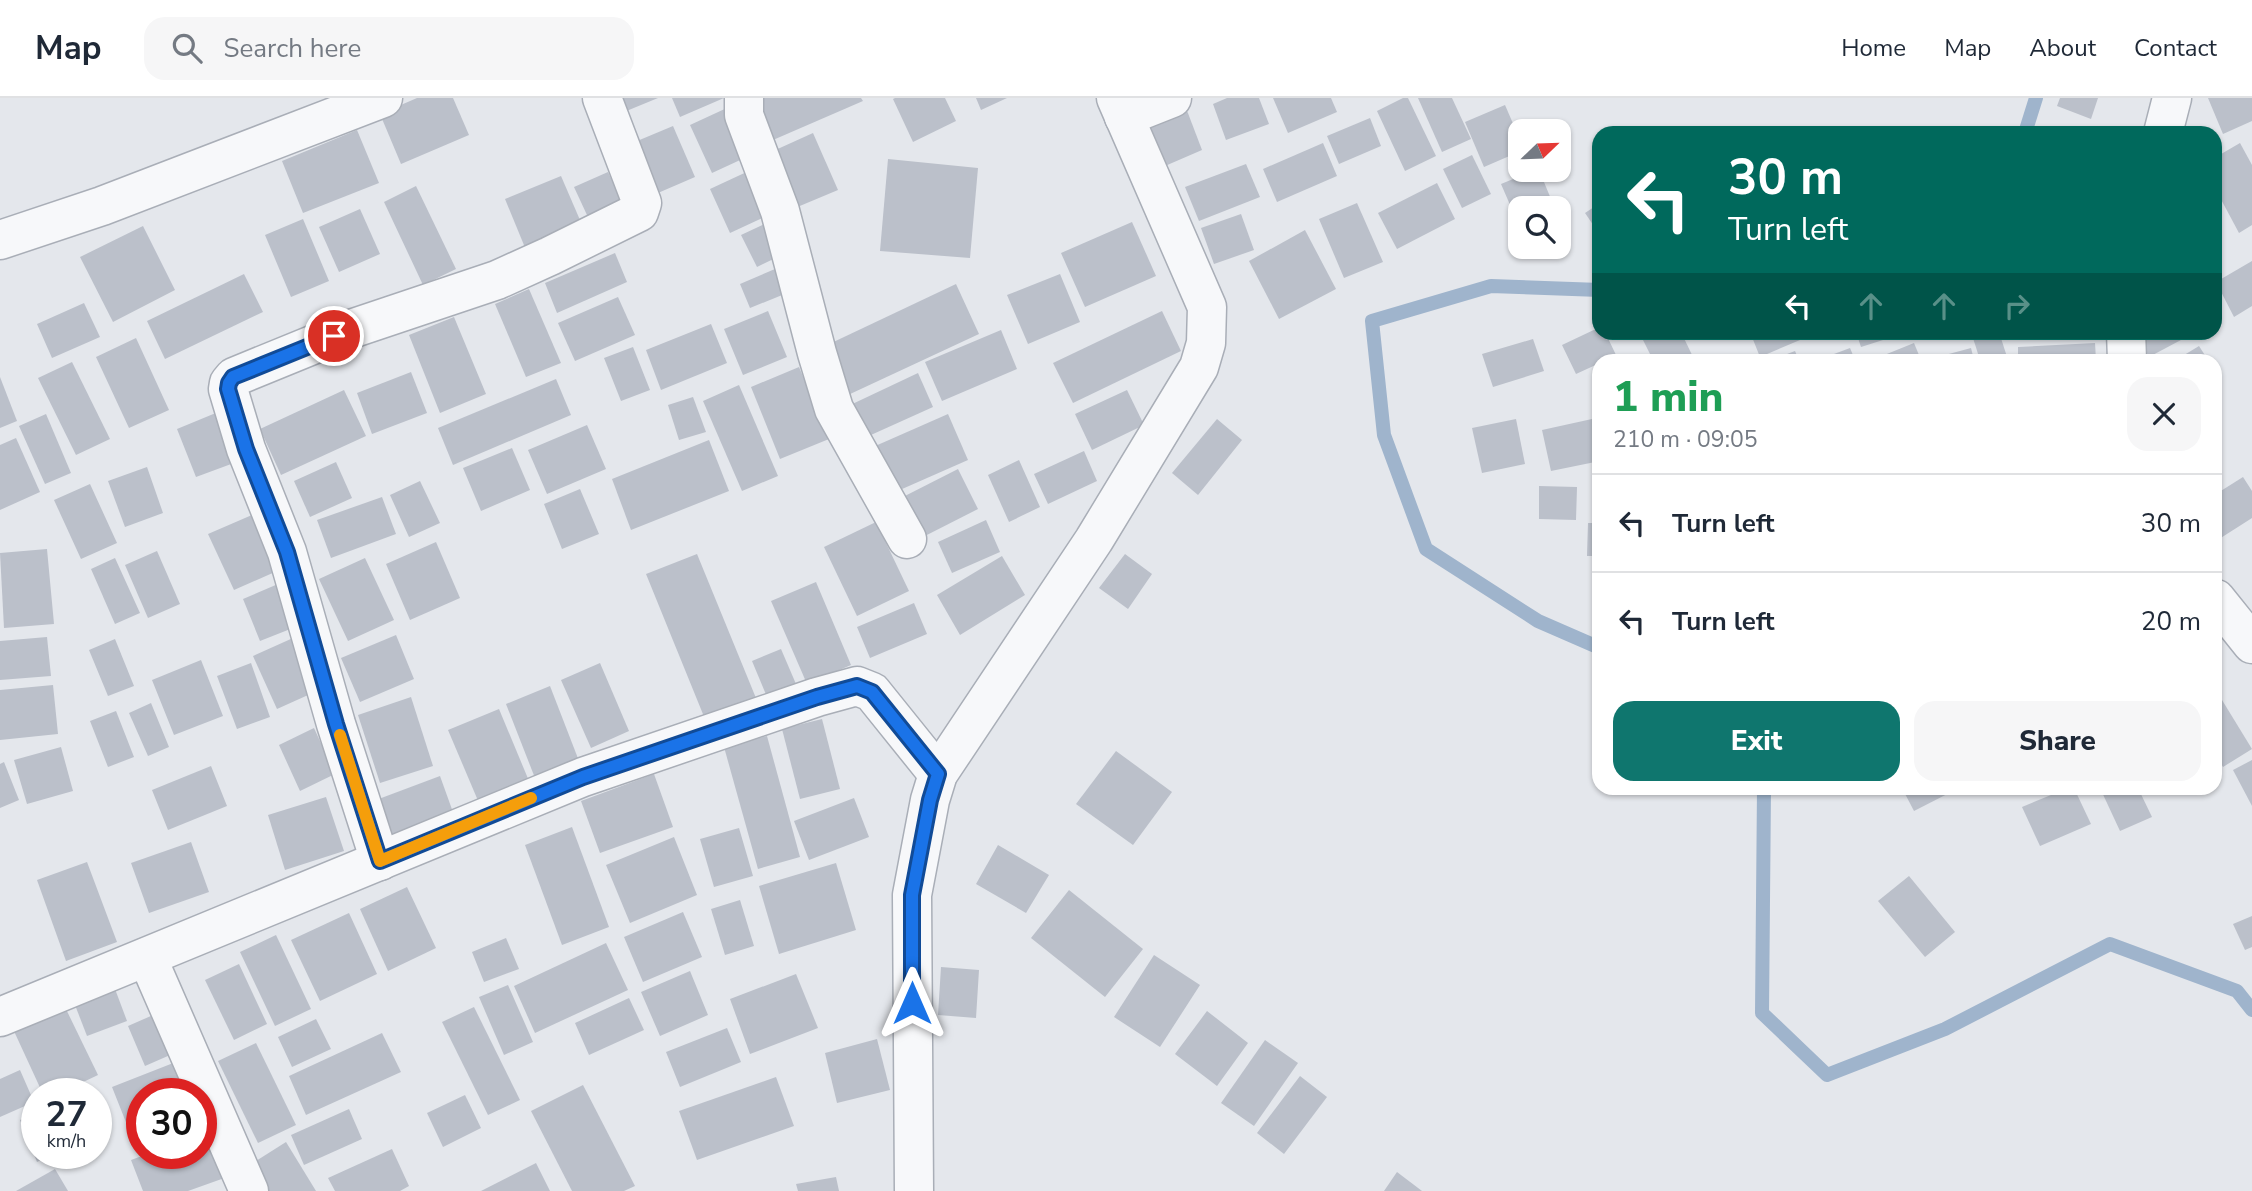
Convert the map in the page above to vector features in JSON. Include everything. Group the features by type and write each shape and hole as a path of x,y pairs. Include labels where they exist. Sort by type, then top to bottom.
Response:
{"street":[{"path":"0,240 102,206 383,98"},
{"path":"380,861 336,724 287,552 246,449 228,389 229,383 233,377 354,328 497,280 550,257 639,212 642,203 603,98"},
{"path":"744,98 744,115 780,211 834,409 907,539"},
{"path":"914,1191 912,895 930,800 938,774 1094,540 1199,367 1206,343 1207,307 1120,107 1172,98"},
{"path":"2166,126 2172,98"},
{"path":"2222,606 2252,644"},
{"path":"0,1017 583,777 817,697 857,686 872,692 938,774"},
{"path":"147,957 249,1191"}],"building":[{"path":"417,98 453,98 469,135 401,164 380,114"},
{"path":"618,98 658,98 624,112"},
{"path":"672,98 724,98 680,117"},
{"path":"761,98 861,98 863,101 773,140 756,101"},
{"path":"945,98 956,121 913,142 893,99"},
{"path":"976,98 1007,98 981,110"},
{"path":"1227,98 1259,98 1269,124 1226,140 1213,104"},
{"path":"1273,98 1331,98 1337,112 1288,133"},
{"path":"1408,98 1436,156 1405,171 1377,111"},
{"path":"1418,98 1452,98 1471,139 1442,152"},
{"path":"2060,98 2098,98 2091,119 2057,106"},
{"path":"2208,98 2252,98 2252,121 2223,134 2222,126"},
{"path":"1505,105 1511,119 1508,119 1508,157 1484,167 1465,122"},
{"path":"729,107 751,155 712,173 690,125"},
{"path":"1186,108 1202,150 1165,166 1148,123"},
{"path":"1370,118 1381,146 1339,164 1327,136"},
{"path":"673,126 695,177 651,196 630,144"},
{"path":"357,130 379,183 303,213 282,161"},
{"path":"813,133 838,190 795,208 771,152"},
{"path":"1323,143 1337,176 1277,202 1263,169"},
{"path":"2240,143 2252,165 2252,225 2239,233 2222,201 2222,154"},
{"path":"1472,155 1491,194 1462,208 1443,169"},
{"path":"888,159 978,168 970,258 880,251"},
{"path":"1246,164 1260,197 1199,221 1185,187"},
{"path":"753,169 773,213 730,233 710,189"},
{"path":"608,172 627,212 593,228 574,187"},
{"path":"561,176 583,227 526,250 505,199"},
{"path":"1508,181 1544,182 1550,196 1508,196 1508,200 1501,184"},
{"path":"1437,183 1455,219 1397,249 1378,213"},
{"path":"416,186 456,269 423,285 384,202"},
{"path":"1357,203 1383,262 1344,278 1319,219"},
{"path":"1592,208 1592,223 1585,213"},
{"path":"360,209 380,254 339,272 319,227"},
{"path":"1241,214 1254,250 1214,264 1201,228"},
{"path":"303,219 329,281 291,297 265,235"},
{"path":"771,221 786,253 757,267 741,235"},
{"path":"1132,222 1156,276 1085,307 1061,253"},
{"path":"143,226 175,290 113,322 80,257"},
{"path":"1305,230 1336,289 1279,319 1249,261"},
{"path":"615,253 627,282 557,313 545,283"},
{"path":"2252,261 2252,306 2234,317 2222,294 2222,278"},
{"path":"782,266 792,291 750,308 740,284"},
{"path":"244,274 263,312 165,359 147,321"},
{"path":"1060,274 1080,322 1028,344 1007,295"},
{"path":"956,284 979,334 848,395 825,346"},
{"path":"529,289 561,363 526,377 495,304"},
{"path":"618,297 635,335 575,361 558,323"},
{"path":"84,303 100,337 52,358 37,324"},
{"path":"768,311 787,357 743,375 724,329"},
{"path":"1162,311 1181,351 1073,403 1053,363"},
{"path":"454,317 486,394 440,413 409,335"},
{"path":"711,324 727,363 661,390 646,350"},
{"path":"1001,330 1017,369 942,401 925,362"},
{"path":"1592,331 1592,340 1609,340 1616,354 1592,354 1592,367 1576,374 1562,345"},
{"path":"136,338 169,410 129,428 96,357"},
{"path":"1533,339 1544,371 1493,387 1482,354"},
{"path":"1643,340 1685,340 1692,354 1650,354"},
{"path":"1753,340 1800,340 1767,354 1759,354"},
{"path":"1859,340 1883,340 1861,347"},
{"path":"1974,340 2002,340 2006,354 1978,354"},
{"path":"2140,340 2181,340 2155,354 2147,354"},
{"path":"1914,343 1919,354 1887,354"},
{"path":"2095,343 2096,354 2018,354 2018,347"},
{"path":"2199,346 2204,354 2186,354"},
{"path":"633,347 650,390 621,401 604,358"},
{"path":"1850,348 1852,354 1834,354"},
{"path":"1971,348 1972,354 1949,354"},
{"path":"72,362 110,439 76,455 38,378"},
{"path":"799,367 829,439 780,459 751,387"},
{"path":"411,372 427,413 372,434 357,393"},
{"path":"918,373 933,407 862,439 846,407"},
{"path":"0,377 17,421 0,428"},
{"path":"556,379 571,415 453,465 438,428"},
{"path":"739,385 778,476 742,491 703,401"},
{"path":"344,390 366,436 281,475 260,429"},
{"path":"1127,390 1144,425 1092,450 1075,414"},
{"path":"693,397 706,432 679,440 668,405"},
{"path":"223,410 242,460 196,477 177,429"},
{"path":"46,414 71,473 45,484 19,426"},
{"path":"948,414 968,460 893,493 873,447"},
{"path":"1217,419 1242,440 1198,495 1172,473"},
{"path":"1516,419 1525,464 1482,473 1472,428"},
{"path":"1592,419 1592,463 1551,471 1542,430"},
{"path":"587,425 606,469 547,494 528,450"},
{"path":"16,438 40,492 0,510 0,445"},
{"path":"709,440 729,491 631,530 612,479"},
{"path":"512,448 530,490 481,511 463,468"},
{"path":"1084,451 1097,481 1048,504 1034,474"},
{"path":"1019,460 1040,507 1009,522 988,475"},
{"path":"336,462 352,498 310,517 294,481"},
{"path":"147,467 163,513 125,527 108,481"},
{"path":"958,469 978,509 919,539 899,499"},
{"path":"2243,477 2252,491 2252,518 2222,537 2222,490"},
{"path":"420,481 440,523 409,537 390,495"},
{"path":"90,484 117,543 81,559 54,500"},
{"path":"1539,486 1577,487 1576,520 1539,519"},
{"path":"580,489 599,534 562,549 544,504"},
{"path":"382,497 396,534 331,558 317,520"},
{"path":"259,512 284,568 234,590 208,534"},
{"path":"986,520 1000,552 952,573 938,542"},
{"path":"876,522 909,591 857,616 824,547"},
{"path":"1588,523 1592,523 1592,556 1587,556"},
{"path":"436,542 460,598 410,620 386,564"},
{"path":"47,549 54,624 4,628 0,553"},
{"path":"157,551 180,604 148,618 125,565"},
{"path":"697,554 758,703 707,724 646,574"},
{"path":"1125,554 1152,574 1128,609 1099,588"},
{"path":"1002,556 1025,595 960,635 937,595"},
{"path":"115,558 140,613 115,624 91,569"},
{"path":"365,558 394,620 348,641 319,579"},
{"path":"285,581 303,624 260,641 243,599"},
{"path":"816,582 851,665 807,684 771,601"},
{"path":"914,603 927,634 870,658 857,627"},
{"path":"396,635 414,679 360,702 341,658"},
{"path":"47,637 51,676 0,680 0,641"},
{"path":"293,638 317,691 277,709 253,656"},
{"path":"115,639 134,686 108,696 89,650"},
{"path":"781,649 799,691 770,704 752,661"},
{"path":"201,660 223,716 174,735 152,680"},
{"path":"251,663 270,717 237,729 217,676"},
{"path":"600,663 629,731 591,748 561,680"},
{"path":"53,685 58,734 0,740 0,690"},
{"path":"550,686 579,761 535,778 506,704"},
{"path":"411,697 433,766 380,783 358,715"},
{"path":"2222,700 2252,749 2223,767 2222,765"},
{"path":"151,703 169,747 148,756 129,713"},
{"path":"499,709 529,781 479,803 448,730"},
{"path":"116,711 134,757 108,767 90,721"},
{"path":"822,719 840,789 800,799 782,729"},
{"path":"314,728 335,774 300,791 279,745"},
{"path":"767,736 800,857 758,869 724,747"},
{"path":"61,747 73,791 27,804 14,760"},
{"path":"1116,751 1172,792 1133,845 1076,804"},
{"path":"2252,760 2252,806 2233,770"},
{"path":"4,762 19,800 0,808 0,764"},
{"path":"211,766 227,806 168,830 152,790"},
{"path":"654,774 673,827 600,853 581,801"},
{"path":"440,776 454,815 390,840 376,800"},
{"path":"1906,795 1945,795 1914,811"},
{"path":"2051,795 2077,795 2091,824 2040,846 2022,807"},
{"path":"2103,795 2141,795 2152,817 2120,831"},
{"path":"326,797 344,851 285,870 268,815"},
{"path":"854,798 869,837 809,860 794,821"},
{"path":"572,827 609,927 562,945 525,845"},
{"path":"739,828 753,876 714,887 700,839"},
{"path":"674,837 697,895 630,923 606,865"},
{"path":"191,842 209,892 149,913 131,863"},
{"path":"998,845 1049,875 1026,913 976,884"},
{"path":"87,862 117,942 66,961 37,880"},
{"path":"836,863 856,930 779,954 759,886"},
{"path":"1909,876 1955,932 1925,957 1878,901"},
{"path":"407,887 436,948 388,971 360,909"},
{"path":"1069,890 1143,949 1105,997 1031,938"},
{"path":"740,900 754,946 725,955 711,909"},
{"path":"683,912 702,957 643,982 624,937"},
{"path":"349,913 377,974 320,1001 291,940"},
{"path":"2252,916 2252,947 2245,950 2233,924"},
{"path":"276,935 311,1009 275,1026 240,952"},
{"path":"506,938 519,969 484,982 472,952"},
{"path":"606,943 628,990 535,1033 514,986"},
{"path":"1154,955 1200,985 1160,1047 1114,1017"},
{"path":"239,964 267,1024 234,1040 205,980"},
{"path":"941,967 979,970 976,1018 938,1015"},
{"path":"690,971 708,1015 660,1036 641,992"},
{"path":"796,974 818,1028 750,1054 730,999"},
{"path":"508,985 533,1042 504,1055 479,997"},
{"path":"115,989 127,1021 87,1036 75,1005"},
{"path":"629,998 644,1030 589,1055 575,1023"},
{"path":"64,1005 98,1075 92,1078 36,1078 13,1029"},
{"path":"474,1007 520,1100 488,1115 442,1022"},
{"path":"1207,1011 1248,1043 1217,1086 1175,1054"},
{"path":"160,1012 177,1052 145,1066 128,1026"},
{"path":"316,1019 331,1049 292,1067 278,1037"},
{"path":"727,1028 741,1062 680,1087 666,1052"},
{"path":"382,1033 401,1072 306,1115 289,1076"},
{"path":"877,1039 890,1090 837,1103 825,1053"},
{"path":"1265,1040 1298,1063 1254,1126 1221,1103"},
{"path":"256,1043 296,1125 258,1143 218,1061"},
{"path":"186,1058 194,1078 135,1078"},
{"path":"20,1070 24,1078 21,1078 21,1108 0,1117 0,1079"},
{"path":"1300,1076 1327,1097 1284,1154 1257,1133"},
{"path":"776,1077 794,1126 697,1160 679,1111"},
{"path":"126,1082 126,1122 112,1087"},
{"path":"583,1085 635,1186 624,1191 572,1191 531,1111"},
{"path":"465,1095 481,1128 443,1147 427,1113"},
{"path":"349,1109 362,1139 304,1165 291,1135"},
{"path":"217,1141 230,1176 188,1191 143,1191 134,1169 217,1169"},
{"path":"286,1142 316,1191 263,1191 248,1166"},
{"path":"392,1149 409,1186 400,1191 335,1191 328,1178"},
{"path":"536,1163 550,1191 481,1191"},
{"path":"55,1169 68,1191 16,1191"},
{"path":"1397,1172 1422,1191 1384,1191"},
{"path":"836,1177 839,1191 798,1191 796,1184"}],"waterway":[{"path":"2027,126 2036,98"},
{"path":"1592,290 1491,286 1372,321 1384,435 1426,549 1538,621 1592,645"},
{"path":"1764,795 1762,1013 1827,1075 1945,1029 2110,944 2237,991 2252,1010"}],"slow traffic":[{"path":"340,735 380,861 531,798"}],"route":[{"path":"334,336 233,377 228,389 246,449 287,552 336,724 380,861 583,777 817,697 857,686 872,692 938,774 923,831 912,895 912,1003"}]}
